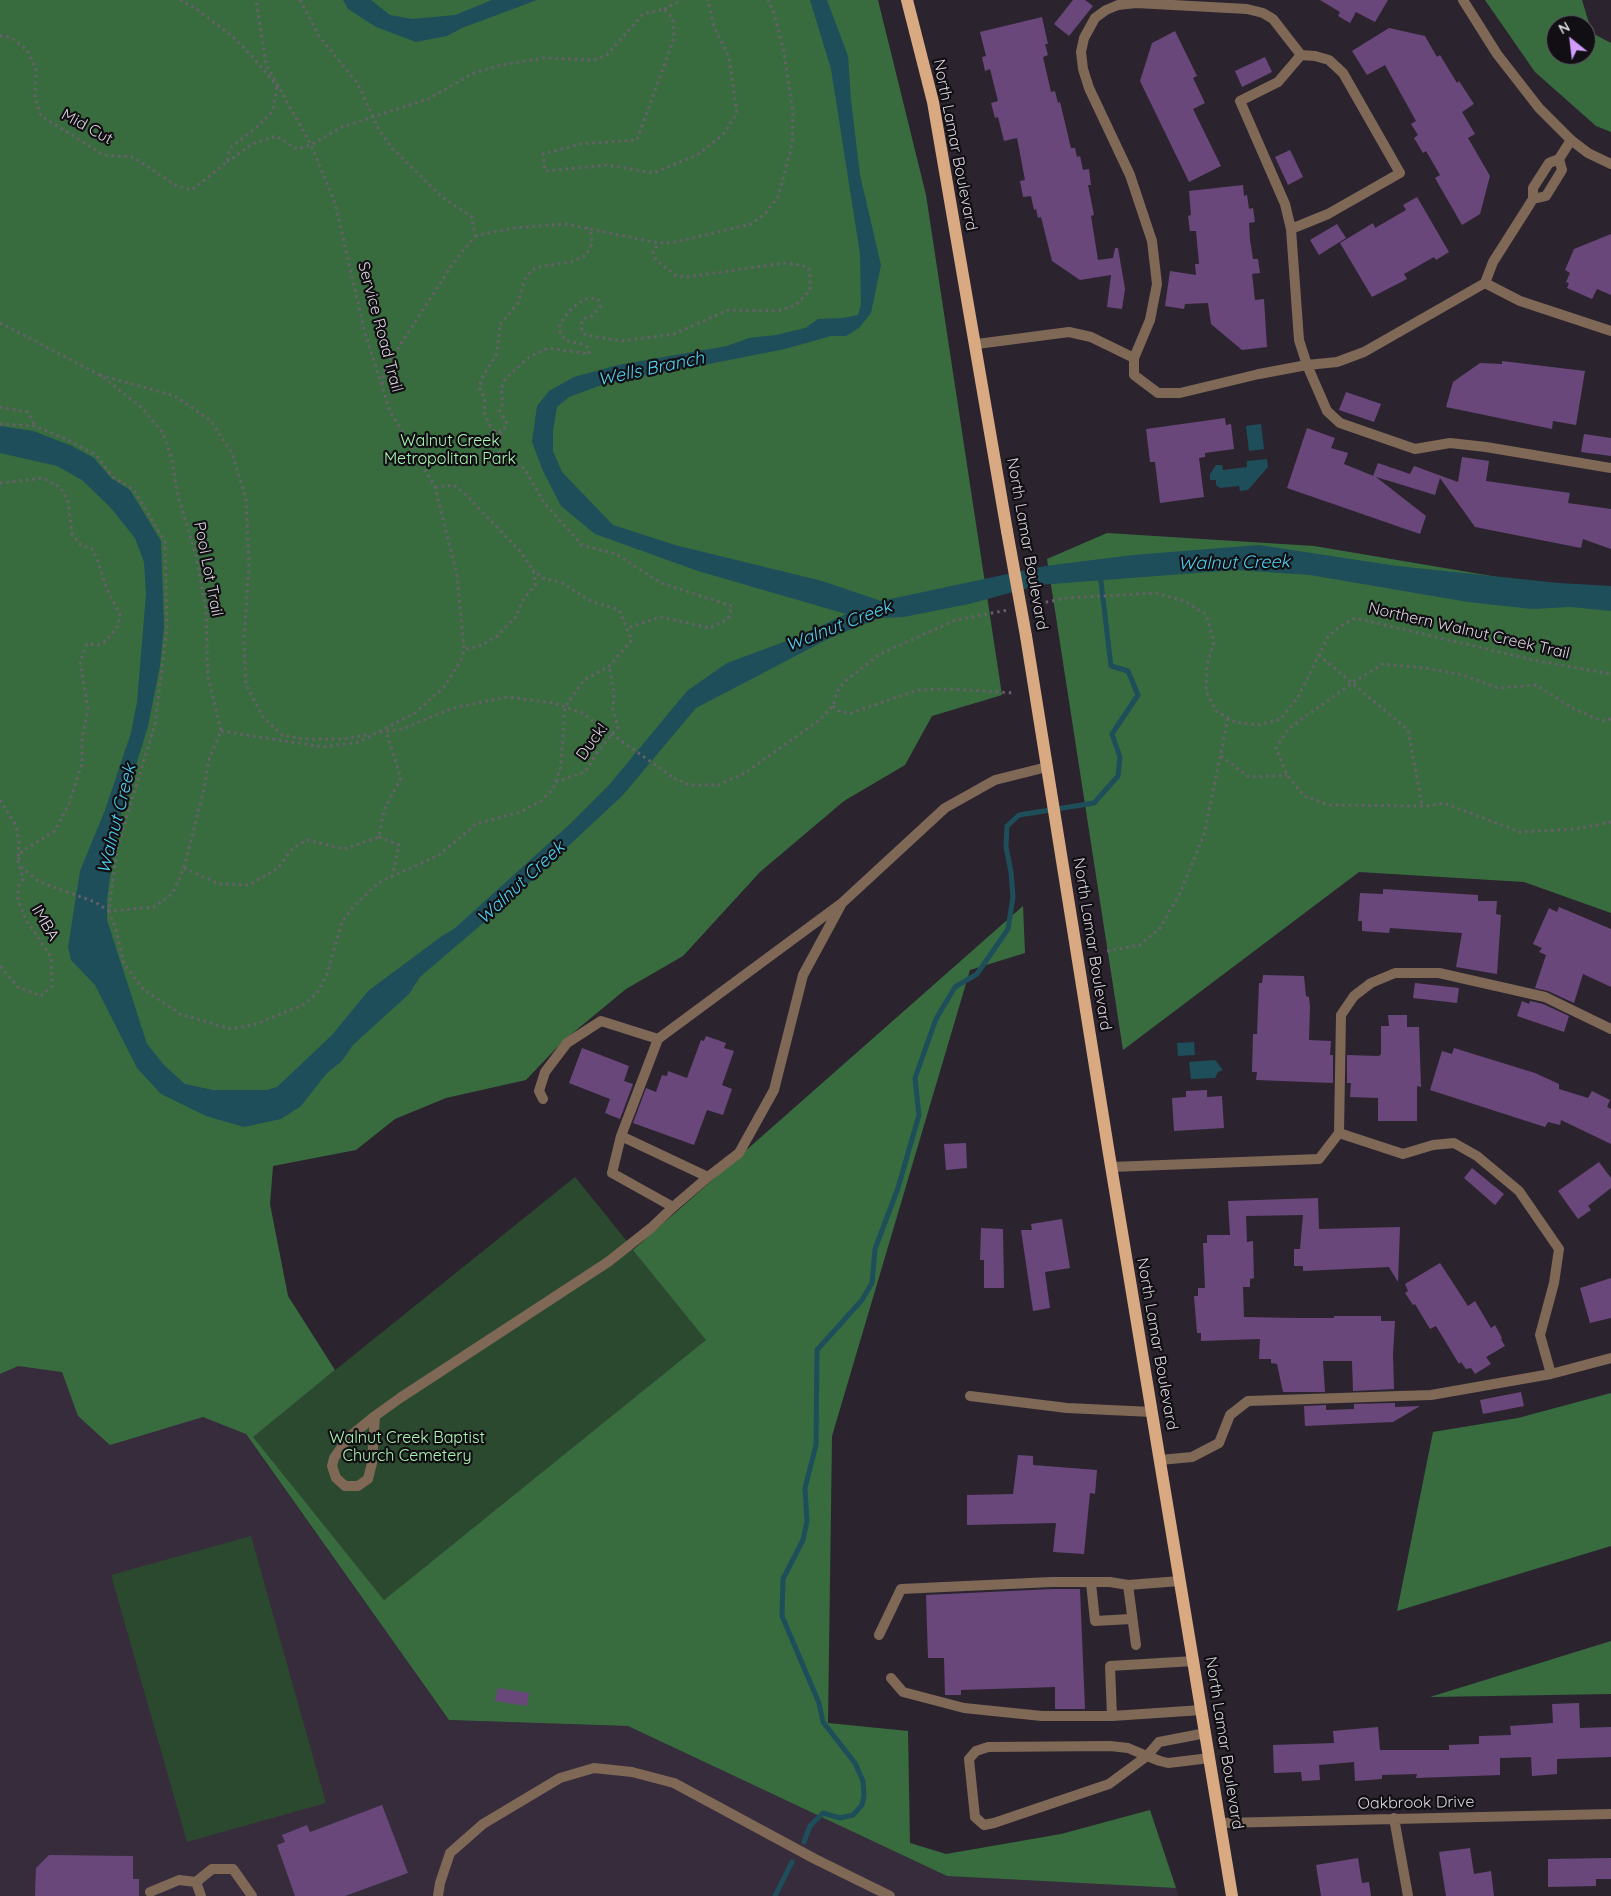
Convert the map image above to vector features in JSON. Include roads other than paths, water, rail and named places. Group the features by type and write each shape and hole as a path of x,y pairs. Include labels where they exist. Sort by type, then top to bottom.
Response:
{"main road":[{"name":"North Lamar Boulevard","path":"907,0 933,102 977,344 1232,1896"}],"street":[{"path":"1463,0 1514,78 1539,108 1588,153 1611,164"},
{"path":"1291,229 1328,214 1400,173 1343,73 1329,60 1301,55 1273,19 1263,13 1247,9 1136,2 1118,4 1095,18 1084,38 1081,52 1083,68 1089,88 1130,175 1152,241 1158,284 1150,320 1134,358 1134,375 1158,393 1180,393 1259,374 1307,365 1337,362 1364,352 1486,283 1493,262 1533,199 1533,188 1549,163 1559,159 1572,140"},
{"path":"1301,55 1278,82 1240,101 1285,204 1291,229 1299,340 1307,365 1327,411 1340,423 1415,449 1450,443 1486,446 1611,468"},
{"path":"1533,199 1546,196 1562,170 1559,159"},
{"path":"1486,283 1520,301 1611,331"},
{"path":"977,344 1069,332 1091,337 1134,358"},
{"path":"673,1207 612,1173 621,1136 658,1039 842,903 945,808 995,780 1047,770"},
{"path":"375,1416 372,1463 368,1479 358,1486 345,1486 336,1478 332,1466 334,1458 348,1438 375,1416 608,1262 652,1228 673,1207 739,1153 774,1090 803,976 842,903"},
{"path":"1111,1168 1319,1159 1339,1133 1341,1015 1354,996 1371,983 1395,973 1439,973 1545,997 1611,1029"},
{"path":"543,1099 539,1091 545,1072 567,1043 601,1020 658,1039"},
{"path":"1339,1133 1403,1154 1433,1145 1454,1144 1477,1156 1519,1191 1559,1248 1554,1283 1540,1336 1551,1374"},
{"path":"621,1136 708,1177"},
{"path":"1160,1460 1192,1457 1219,1442 1230,1415 1248,1401 1431,1395 1551,1374 1611,1358"},
{"path":"970,1396 1067,1408 1152,1412"},
{"path":"879,1635 901,1589 1052,1582 1110,1582 1128,1585 1180,1581"},
{"path":"1091,1583 1095,1621 1131,1619"},
{"path":"1128,1585 1131,1619 1136,1645"},
{"path":"1112,1716 1110,1666 1194,1661"},
{"path":"891,1678 903,1692 964,1708 1042,1716 1112,1716 1202,1710"},
{"path":"1206,1733 1159,1742 1147,1756 1109,1784 994,1823 984,1825 975,1817 969,1759 976,1751 988,1747 1098,1746 1128,1748 1147,1756 1168,1763 1210,1758"},
{"path":"438,1896 440,1883 450,1853 483,1824 560,1778 594,1768 632,1772 674,1783 815,1859 890,1896"},
{"name":"Oakbrook Drive","path":"1221,1823 1611,1814"},
{"path":"1394,1818 1408,1896"},
{"path":"150,1892 179,1880 196,1882 212,1869 233,1869 252,1896"},
{"path":"196,1882 201,1896"}],"water":[{"path":"343,0 371,0 390,15 412,19 455,15 492,0 537,0 462,28 447,36 416,42 376,27 348,9"},
{"path":"810,0 827,0 848,56 860,175 881,265 871,313 859,328 846,336 831,336 785,349 618,379 569,397 557,407 553,431 553,451 562,472 613,525 675,545 822,581 881,601 1045,566 1133,555 1259,545 1397,566 1559,583 1611,586 1611,611 1571,607 1532,609 1468,602 1310,575 1235,570 1039,585 969,604 904,617 879,618 830,638 696,708 623,795 516,895 420,977 409,994 353,1045 342,1061 327,1073 301,1106 281,1119 244,1127 206,1116 161,1094 137,1068 95,985 71,960 68,947 80,871 105,810 131,733 137,702 146,594 144,562 135,538 110,507 82,480 57,466 0,453 0,426 33,431 72,446 94,458 111,478 130,490 161,541 164,626 160,666 148,726 116,831 107,900 107,920 147,1044 164,1065 185,1084 213,1090 267,1090 277,1087 332,1035 368,991 455,928 570,824 609,785 687,691 727,663 800,636 846,614 698,571 595,534 561,506 543,471 532,442 537,406 549,391 574,377 618,365 727,346 749,338 776,335 805,328 818,319 858,315 861,304 860,254 831,69"},
{"path":"1261,424 1264,449 1249,451 1246,426"},
{"path":"1267,459 1268,467 1248,490 1240,491 1239,486 1220,488 1216,485 1216,480 1210,480 1210,474 1216,465 1222,465 1223,470 1247,467 1247,461"},
{"path":"1194,1042 1195,1055 1178,1056 1177,1043"},
{"path":"1215,1060 1223,1070 1218,1072 1215,1078 1191,1079 1189,1062"}],"waterway":[{"path":"804,1842 810,1826 823,1813 840,1818 853,1815 862,1805 864,1796 863,1781 855,1763 823,1722 819,1703 782,1616 783,1579 803,1540 807,1521 805,1488 816,1445 817,1350 862,1300 872,1283 875,1249 898,1188 919,1115 915,1078 936,1019 955,987 977,974 1008,929 1013,897 1006,847 1007,826 1019,815 1094,803 1118,776 1120,757 1112,734 1138,695 1128,671 1111,666 1100,573"},
{"path":"775,1896 792,1862"}],"water label":[{"name":"Wells Branch","path":"651,369"},
{"name":"Walnut Creek","path":"1234,563"},
{"name":"Walnut Creek","path":"839,626"},
{"name":"Walnut Creek","path":"117,819"},
{"name":"Walnut Creek","path":"521,883"}],"park label":[{"name":"Walnut Creek Metropolitan Park","path":"450,450"},
{"name":"Walnut Creek Baptist Church Cemetery","path":"407,1447"}]}
